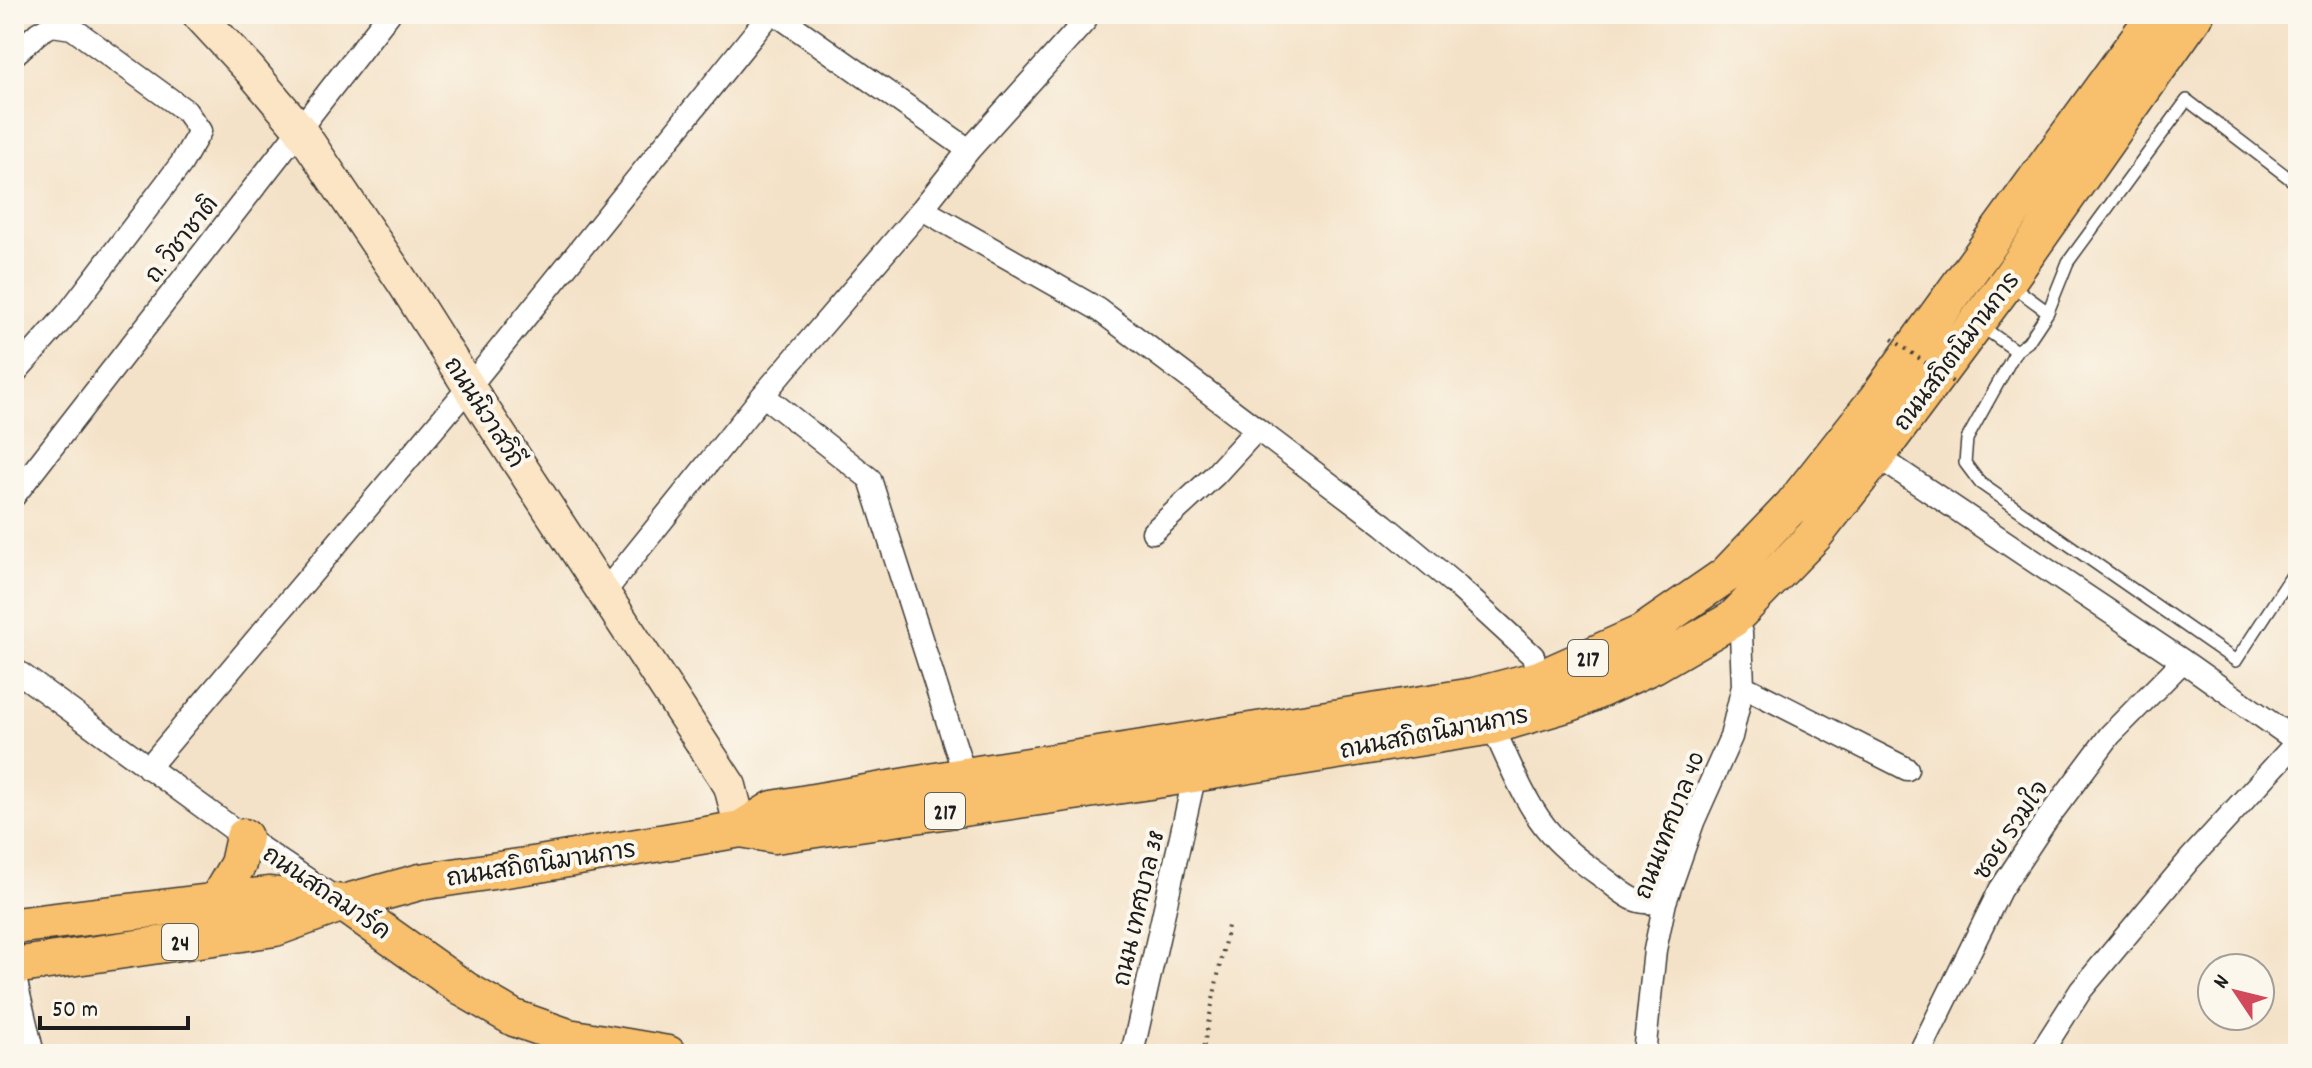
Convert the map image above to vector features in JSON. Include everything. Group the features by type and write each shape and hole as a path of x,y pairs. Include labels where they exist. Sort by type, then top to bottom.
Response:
{"main road":[{"name":"ถนนนิวาสวิถี","path":"198,14 299,128 402,281 730,786 741,829"},
{"name":"ถนนสถิตนิมานการ","path":"741,829 773,809 1474,696 1539,679 1642,633 1726,575 1792,506 1875,401 2156,14"},
{"name":"ถนนสถิตนิมานการ","path":"14,966 275,928 343,903 420,882 741,829 775,835 1195,774 1492,726 1573,702 1654,665 1733,619 1814,536 2007,282 2196,14"},
{"path":"2074,126 2103,147"},
{"path":"216,902 238,864 244,837"},
{"name":"ถนนสถิตนิมานการ","path":"14,926 268,895 343,903"},
{"name":"ถนนสถลมาร์ค","path":"343,903 464,989 514,1018 567,1041 668,1054"}],"street":[{"name":"ถ. วิชาชาติ","path":"14,496 389,14"},
{"path":"148,768 469,387 770,14"},
{"path":"776,14 969,150"},
{"path":"603,594 763,395 969,150 1085,21 1085,14"},
{"path":"14,55 52,25 72,28 186,111 200,131 181,164 68,313 14,374"},
{"path":"922,209 1098,309 1384,525 1533,656 1539,679"},
{"path":"763,395 870,479 965,776"},
{"path":"1153,532 1214,476 1257,429"},
{"path":"1877,456 2298,742 2190,859 2119,943 2081,990 2040,1054"},
{"name":"ถนนเทศบาล 40","path":"1644,1054 1655,950 1665,902 1693,822 1731,737 1743,686 1741,633 1733,619"},
{"name":"ซอย รวมใจ","path":"1919,1054 2000,890 2045,822 2110,735 2183,661"},
{"name":"ถนนสถลมาร์ค","path":"14,669 244,837 343,903"},
{"path":"1743,686 1907,769"},
{"path":"1492,726 1551,834 1572,855 1629,898 1645,904 1665,902"},
{"name":"ถนน เทศบาล 38","path":"1132,1054 1195,774"},
{"path":"14,974 33,1054"}],"lane":[{"path":"2298,185 2187,100 2068,262 2048,312 2028,342 2016,351 1967,439 1965,463 1980,483 2236,661 2298,566"},
{"path":"2007,282 2048,312"},
{"path":"1976,323 2016,351"}],"path":[{"path":"1892,339 1954,383"},
{"path":"1202,1054 1228,926"}]}
